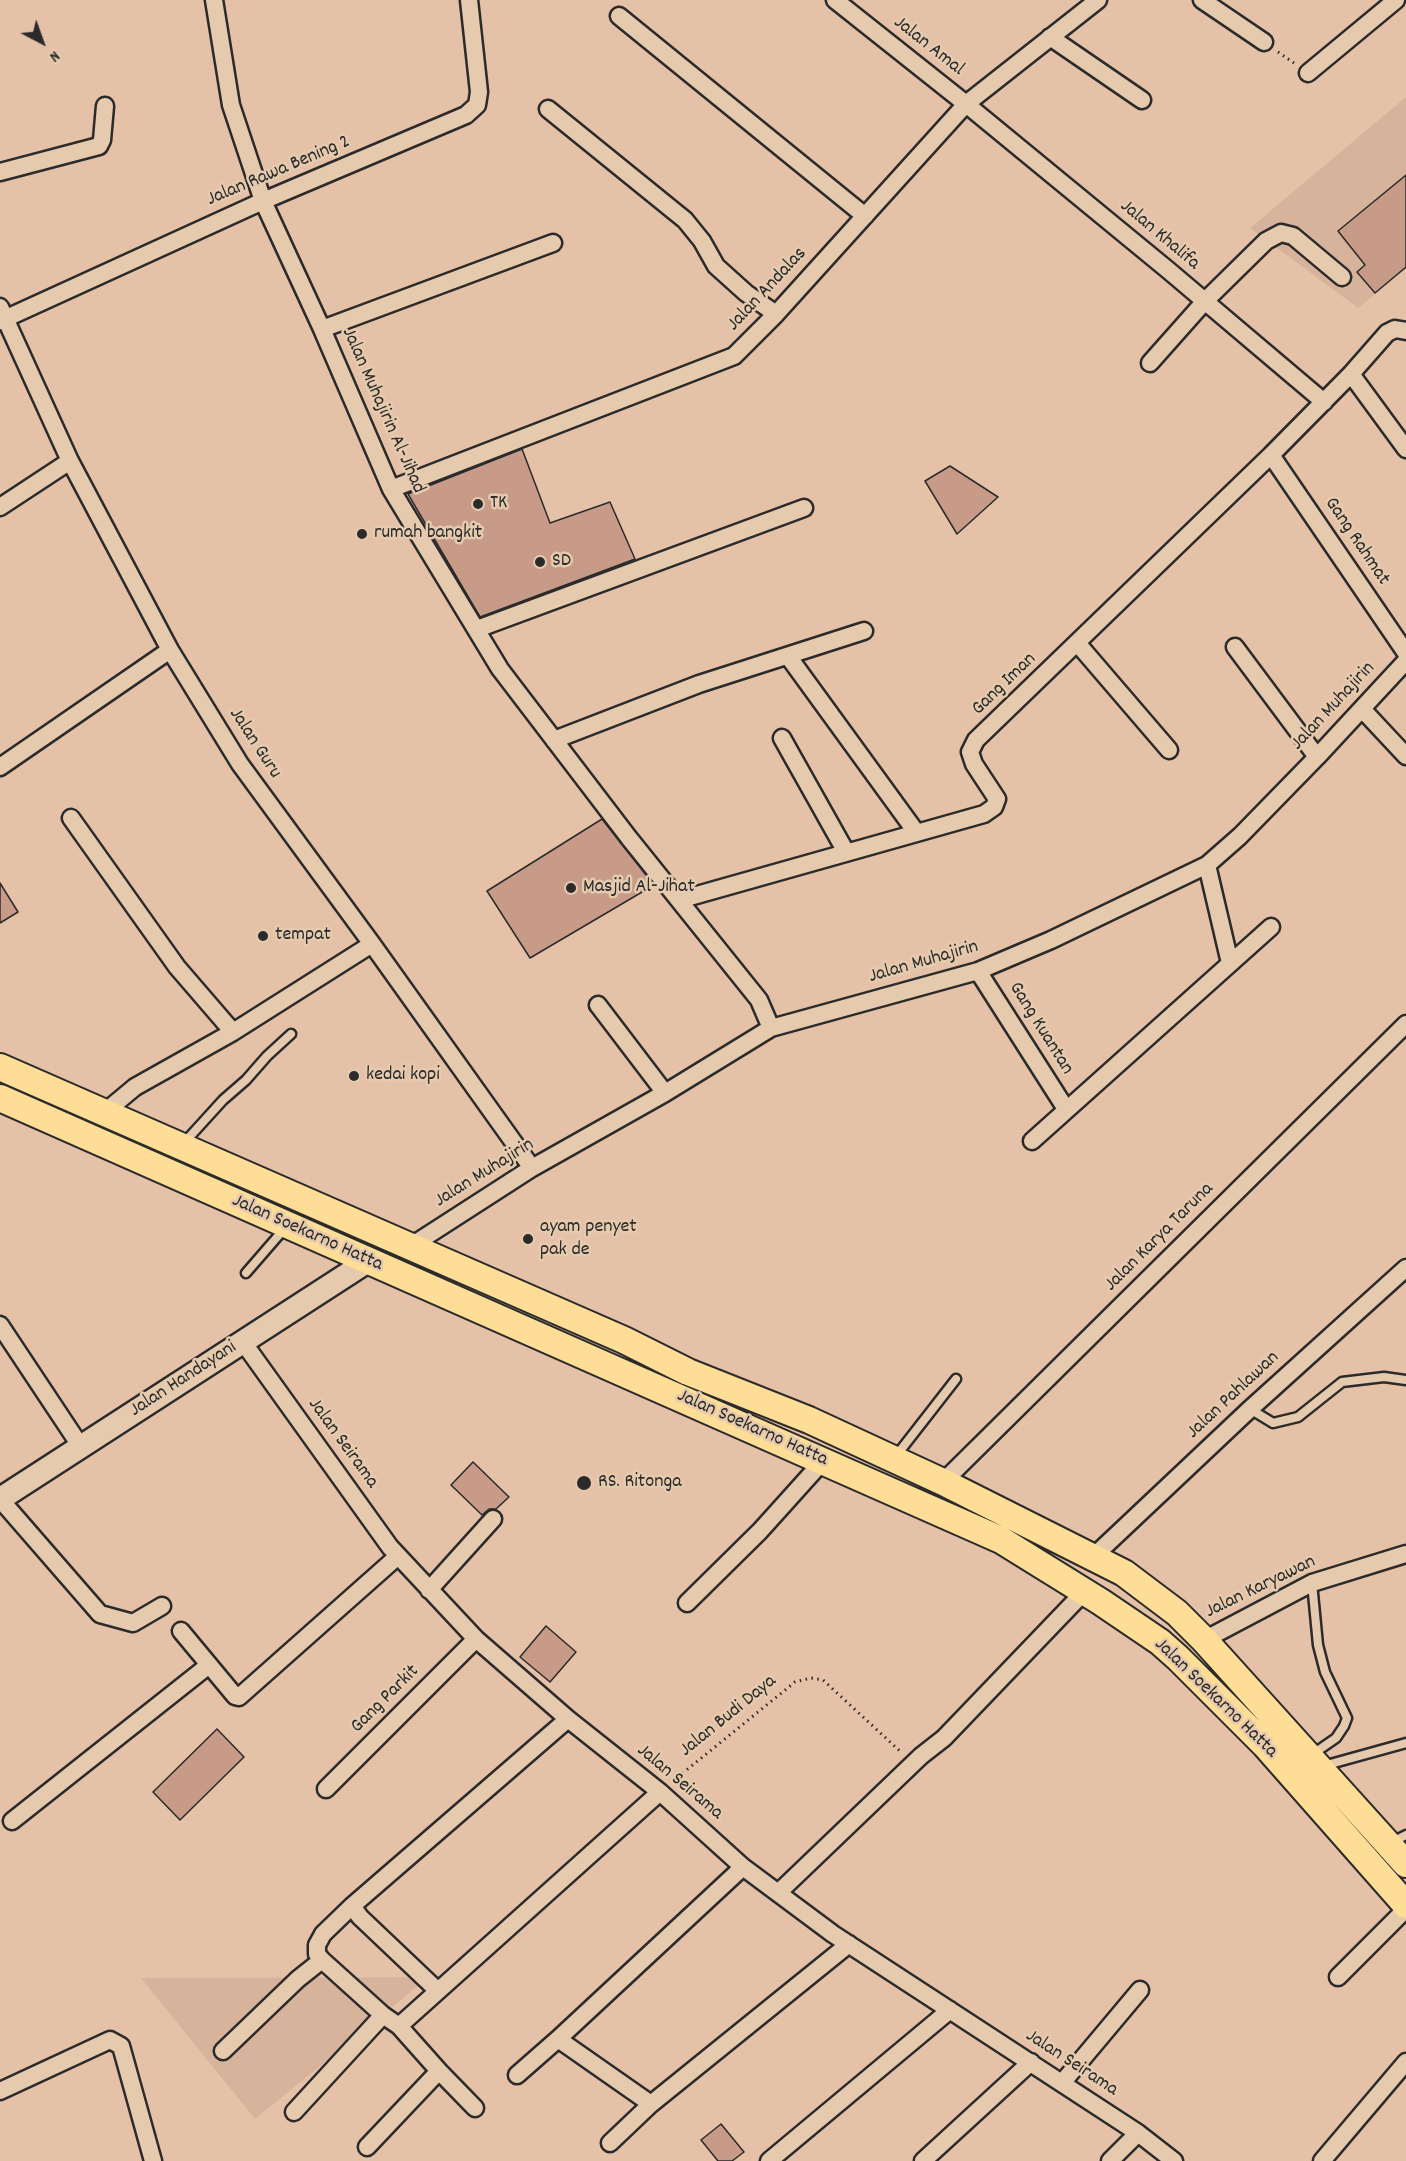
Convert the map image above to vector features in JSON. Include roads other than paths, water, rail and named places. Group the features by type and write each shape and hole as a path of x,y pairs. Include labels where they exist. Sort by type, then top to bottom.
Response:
{"main road":[{"name":"Jalan Soekarno Hatta","path":"0,1067 624,1340 688,1372 809,1420 943,1482 1124,1573 1177,1613 1204,1640 1315,1762 1397,1840 1406,1864"},
{"name":"Jalan Soekarno Hatta","path":"0,1098 1002,1540 1160,1642 1178,1658 1264,1745 1406,1907"},
{"path":"796,1449 809,1420"}],"street":[{"name":"Jalan Muhajirin Al-Jihad","path":"214,0 231,105 263,201 322,329 391,489 500,669 759,1000 771,1028"},
{"name":"Jalan Rawa Bening 2","path":"2,316 466,115 477,105 479,92 469,0"},
{"name":"Jalan Amal","path":"834,0 966,104"},
{"name":"Jalan Andalas","path":"391,489 734,356 776,314 966,104 1098,0"},
{"path":"1202,0 1264,42"},
{"path":"1308,73 1396,0"},
{"path":"619,16 865,216"},
{"path":"1050,37 1142,100"},
{"name":"Jalan Khalifa","path":"966,104 1324,402"},
{"path":"0,172 99,146 102,140 105,106"},
{"path":"548,109 685,220 702,241 716,266 746,293 776,314"},
{"path":"1150,363 1205,301 1266,241 1281,233 1293,236 1342,277"},
{"path":"322,329 553,243"},
{"name":"Jalan Guru","path":"2,316 70,461 170,650 240,764 532,1168"},
{"name":"Gang Iman","path":"679,900 984,814 994,807 997,799 974,764 970,752 976,740 1324,402 1387,333 1395,329 1406,331"},
{"path":"1351,374 1406,449"},
{"name":"Gang Rahmat","path":"1270,455 1406,653"},
{"path":"0,507 70,461"},
{"path":"477,629 804,508"},
{"path":"554,740 699,684 864,631"},
{"path":"1077,644 1169,750"},
{"path":"1235,647 1317,757"},
{"path":"0,767 170,650"},
{"path":"788,656 916,832"},
{"name":"Jalan Muhajirin","path":"411,1246 532,1168 665,1093 771,1028 978,971 1052,940 1207,865 1240,836 1406,661"},
{"path":"1362,709 1406,756"},
{"path":"782,738 846,852"},
{"path":"71,818 177,967 233,1032"},
{"path":"1207,865 1230,963"},
{"path":"1032,1140 1271,927"},
{"path":"105,1112 135,1087 233,1032 372,944"},
{"name":"Gang Kuantan","path":"978,971 1066,1109"},
{"path":"598,1005 665,1093"},
{"name":"Jalan Karya Taruna","path":"943,1482 1406,1024"},
{"name":"Jalan Handayani","path":"0,1499 368,1261"},
{"name":"Jalan Pahlawan","path":"1092,1558 1250,1409 1406,1268"},
{"path":"0,1325 81,1447"},
{"name":"Jalan Seirama","path":"243,1342 398,1556 476,1639 568,1719 660,1792 743,1867 849,1944 1138,2133 1174,2161"},
{"path":"687,1603 760,1531 823,1461"},
{"path":"0,1499 100,1614 133,1623 162,1606"},
{"path":"429,1590 493,1519"},
{"name":"Jalan Karyawan","path":"1204,1640 1312,1583 1406,1554"},
{"path":"181,1631 235,1696 243,1695 398,1556"},
{"path":"778,1893 921,1756 944,1738 1084,1592"},
{"name":"Gang Parkit","path":"326,1790 476,1639"},
{"path":"12,1821 209,1665"},
{"path":"476,2108 399,2026 383,2015 317,1954 317,1945 352,1906 568,1719"},
{"path":"399,2026 660,1792"},
{"path":"517,2075 743,1867"},
{"path":"352,1906 360,1917 438,1991"},
{"path":"1338,1977 1406,1907"},
{"path":"610,2143 651,2104 849,1944"},
{"path":"223,2051 298,1978 322,1959"},
{"path":"1062,2083 1140,1990"},
{"path":"769,2161 950,2010"},
{"path":"294,2112 383,2015"},
{"path":"558,2039 651,2104"},
{"path":"0,2091 110,2040 121,2046 153,2161"},
{"path":"923,2161 1031,2062"},
{"path":"1322,2161 1406,2062"},
{"path":"367,2147 439,2071"},
{"path":"1110,2161 1138,2133"}],"lane":[{"path":"181,1146 223,1100 291,1034"},
{"path":"246,1273 287,1225"},
{"path":"1250,1409 1273,1423 1298,1417 1342,1382 1384,1377 1406,1380"},
{"path":"894,1459 956,1379"},
{"path":"1312,1583 1318,1645 1325,1672 1347,1718 1336,1737 1315,1762"},
{"path":"1315,1762 1406,1743"}],"place":[{"name":"TK","path":"478,504"},
{"name":"rumah bangkit","path":"362,534"},
{"name":"SD","path":"540,562"},
{"name":"Masjid Al-Jihat","path":"571,888"},
{"name":"tempat","path":"263,936"},
{"name":"kedai kopi","path":"354,1076"},
{"name":"ayam penyet pak de","path":"528,1239"},
{"name":"RS. Ritonga","path":"584,1483"}]}
